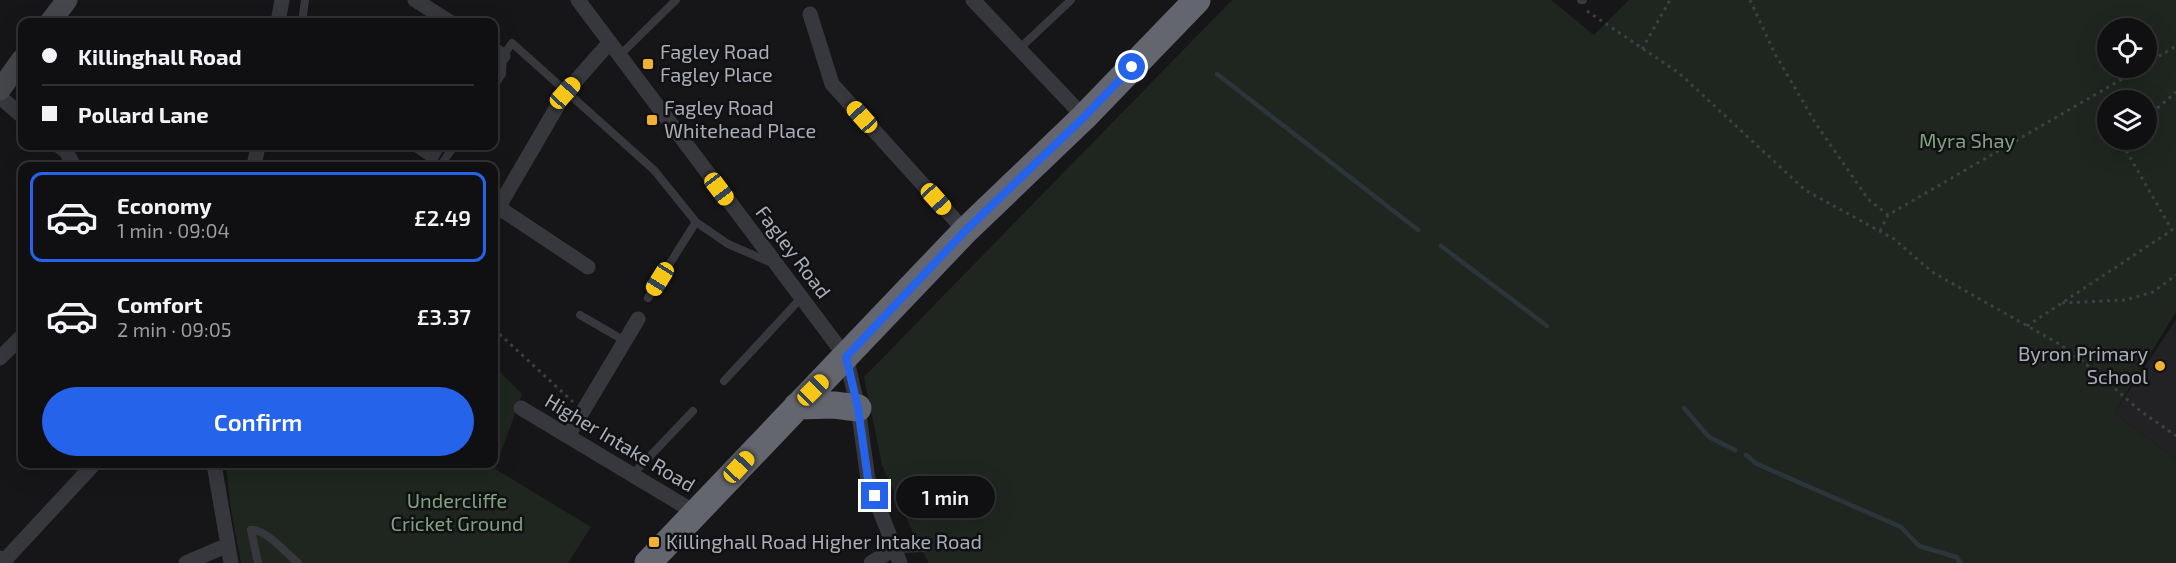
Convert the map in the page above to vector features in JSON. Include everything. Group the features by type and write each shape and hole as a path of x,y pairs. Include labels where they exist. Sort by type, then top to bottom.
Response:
{"highway":[{"path":"648,563 965,231 1084,117 1196,0"},
{"path":"797,406 834,405 858,408"}],"street":[{"path":"53,18 67,0"},
{"path":"279,18 282,0"},
{"path":"415,0 444,18"},
{"path":"973,0 1084,117"},
{"name":"Fagley Road","path":"583,2 610,42 846,357"},
{"path":"810,14 832,84 965,231"},
{"path":"498,203 565,93 610,42"},
{"path":"0,90 18,65"},
{"path":"0,97 18,113"},
{"path":"426,150 439,158"},
{"path":"498,210 588,267"},
{"path":"568,436 638,319"},
{"path":"0,358 18,340"},
{"path":"846,357 858,408 868,479 897,556 871,563"},
{"name":"Higher Intake Road","path":"521,408 696,513"},
{"path":"0,558 5,560 89,468"},
{"path":"215,468 231,563"},
{"path":"186,563 228,545"}],"lane":[{"path":"303,18 305,0"},
{"path":"620,55 676,0"},
{"path":"1019,49 1071,0"},
{"path":"498,80 502,74 498,53 512,43 565,93 654,170 696,222 728,244 776,265"},
{"path":"648,298 696,222"},
{"path":"724,381 801,298"},
{"path":"580,315 625,341"},
{"path":"632,475 693,411"},
{"path":"258,563 251,530 256,529 265,533 298,563"},
{"path":"897,556 926,548"}],"path":[{"path":"1642,49 1670,0"},
{"path":"1750,0 1774,54 1816,124 1868,200 1888,215"},
{"path":"1585,9 1679,73 1805,190 1894,239 1932,272 2061,345 2138,409 2176,436"},
{"path":"2157,57 2176,46"},
{"path":"1880,231 1888,215 2123,78"},
{"path":"2157,108 2176,92"},
{"path":"2027,326 2172,230 2126,150"},
{"path":"2062,303 2126,300 2153,292 2176,274"},
{"path":"498,333 583,412"}],"shaded area":[{"name":"Byron Primary School","path":"2176,320 2176,460 2114,413"}],"green space":[{"name":"Myra Shay","path":"1232,0 1551,0 1594,35 1629,0 2176,0 2176,312 2114,413 2176,460 2176,563 929,563 882,465 864,377"},
{"name":"Undercliffe Cricket Ground","path":"498,370 522,394 498,461"},
{"name":"Undercliffe Cricket Ground","path":"226,468 495,468 591,527 568,563 241,563 230,504"}],"waterway":[{"path":"1217,74 1418,230"},
{"path":"1441,246 1547,326"},
{"path":"1684,408 1709,437 1735,450"},
{"path":"1746,455 1757,464 1901,527 1919,546 1956,557 1961,563"}],"place":[{"name":"Fagley Road Fagley Place","path":"648,64"},
{"name":"Fagley Road Whitehead Place","path":"652,120"},
{"name":"Byron Primary School","path":"2160,366"},
{"name":"Killinghall Road Higher Intake Road","path":"654,542"}],"route":[{"path":"875,496 868,479 858,408 846,357 965,231 1084,117 1132,67"}]}
